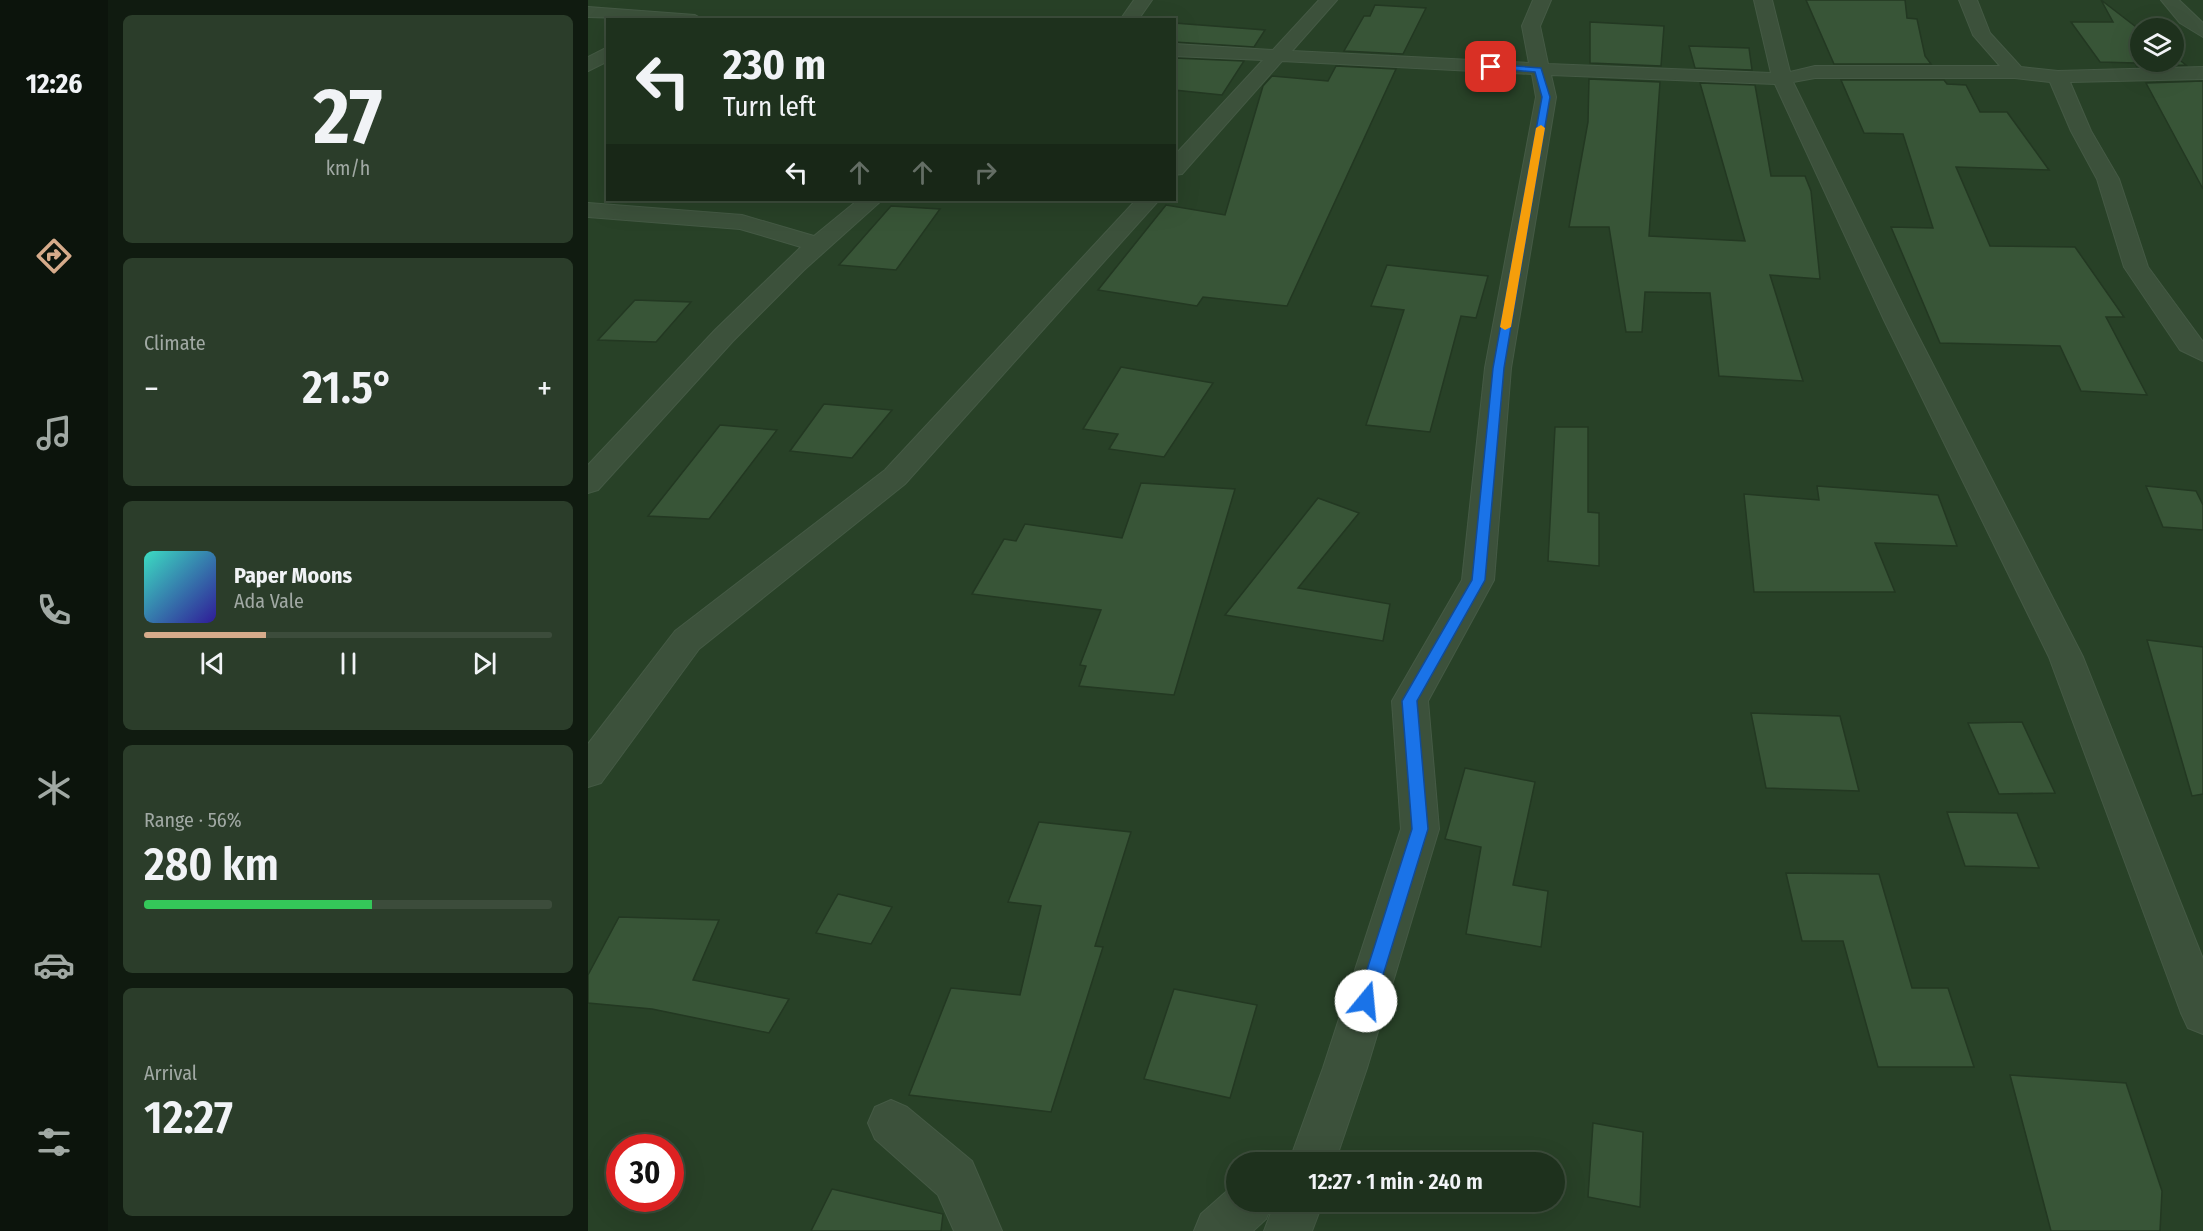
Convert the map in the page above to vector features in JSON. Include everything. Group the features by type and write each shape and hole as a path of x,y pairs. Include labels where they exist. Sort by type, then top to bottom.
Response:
{"street":[{"path":"588,12 657,18 684,0"},
{"path":"1130,18 1143,0"},
{"path":"1176,167 1328,0"},
{"path":"1318,1147 1420,829 1410,701 1478,580 1498,368 1546,97 1531,26 1542,0"},
{"path":"1762,0 1782,79 1897,320 2066,657 2203,1012"},
{"path":"1968,0 1983,34 2016,72"},
{"path":"2170,0 2186,19 2203,32"},
{"path":"1176,50 1782,79 1815,72 2016,72 2058,77 2203,73"},
{"path":"588,65 606,53"},
{"path":"2058,77 2081,131 2108,179 2136,267 2188,344 2203,353"},
{"path":"588,483 642,422 815,244 870,201"},
{"path":"588,772 687,640 895,477 1147,201"},
{"path":"588,210 625,206 742,222 815,244"},
{"path":"891,1123 955,1178 978,1231"},
{"path":"1218,1231 1238,1212"},
{"path":"1288,1231 1295,1212"}],"building":[{"path":"1806,0 1905,0 1907,18 1917,19 1925,56 1931,64 1834,64"},
{"path":"2101,0 2130,22 2130,63 2100,62 2071,22 2113,22"},
{"path":"1375,5 1426,8 1403,54 1344,51 1364,16 1370,16"},
{"path":"1590,22 1664,26 1661,66 1590,63"},
{"path":"1176,23 1265,30 1254,47 1176,42"},
{"path":"1689,46 1749,48 1752,70 1695,68"},
{"path":"1176,58 1244,61 1222,95 1176,90"},
{"path":"1336,66 1396,69 1287,306 1203,297 1197,306 1098,290 1166,205 1225,215 1263,86 1272,76 1328,81"},
{"path":"1589,79 1660,82 1649,236 1745,241 1700,83 1755,85 1771,176 1805,176 1811,191 1820,279 1770,275 1803,381 1719,376 1710,293 1645,292 1642,332 1626,332 1609,227 1569,227 1588,122"},
{"path":"1841,80 1944,80 1947,84 1966,85 1980,112 2007,112 2049,170 1956,167 1990,246 2075,247 2124,317 2106,317 2147,395 2081,391 2060,346 1940,343 1891,227 1933,228 1903,134 1864,133"},
{"path":"2203,81 2203,189 2146,83"},
{"path":"891,206 940,209 896,270 839,265"},
{"path":"1387,265 1488,276 1476,318 1461,316 1430,432 1366,425 1404,310 1371,306"},
{"path":"635,300 691,302 656,342 598,340"},
{"path":"1121,367 1213,383 1164,457 1109,449 1118,434 1083,429"},
{"path":"824,404 892,410 852,458 790,451"},
{"path":"720,425 777,430 709,519 648,516"},
{"path":"1555,427 1588,427 1588,512 1599,513 1599,566 1548,561"},
{"path":"1141,483 1235,489 1174,695 1079,686 1086,666 1080,665 1101,610 972,594 1004,539 1016,541 1025,524 1122,538"},
{"path":"1817,486 1938,495 1957,546 1875,543 1895,592 1754,592 1744,494 1819,500"},
{"path":"2146,486 2196,491 2203,505 2203,530 2163,527"},
{"path":"1318,498 1359,513 1298,588 1390,604 1383,641 1225,615"},
{"path":"2147,640 2203,647 2203,794 2192,796"},
{"path":"1751,713 1840,716 1859,791 1766,788"},
{"path":"2022,722 2055,793 1999,794 1968,723"},
{"path":"1465,768 1535,782 1513,885 1548,891 1541,947 1466,934 1481,847 1445,839"},
{"path":"1947,812 2017,813 2039,868 1965,866"},
{"path":"1039,822 1131,832 1095,946 1103,947 1051,1112 909,1095 951,988 1020,995 1041,906 1008,902"},
{"path":"1786,873 1879,874 1912,988 1948,988 1974,1067 1878,1067 1843,941 1802,941"},
{"path":"838,894 892,907 871,944 816,933"},
{"path":"619,917 719,920 693,980 789,999 769,1033 652,1009 588,1003 588,975"},
{"path":"1174,989 1257,1005 1230,1098 1144,1079"},
{"path":"2010,1075 2126,1083 2162,1191 2160,1231 2051,1231"},
{"path":"1593,1123 1643,1132 1640,1207 1588,1197"},
{"path":"832,1189 943,1214 941,1231 811,1231"}],"slow traffic":[{"path":"1505,327 1541,128"}],"route":[{"path":"1366,1001 1420,829 1410,701 1478,580 1498,368 1546,97 1539,69 1491,67"}]}
